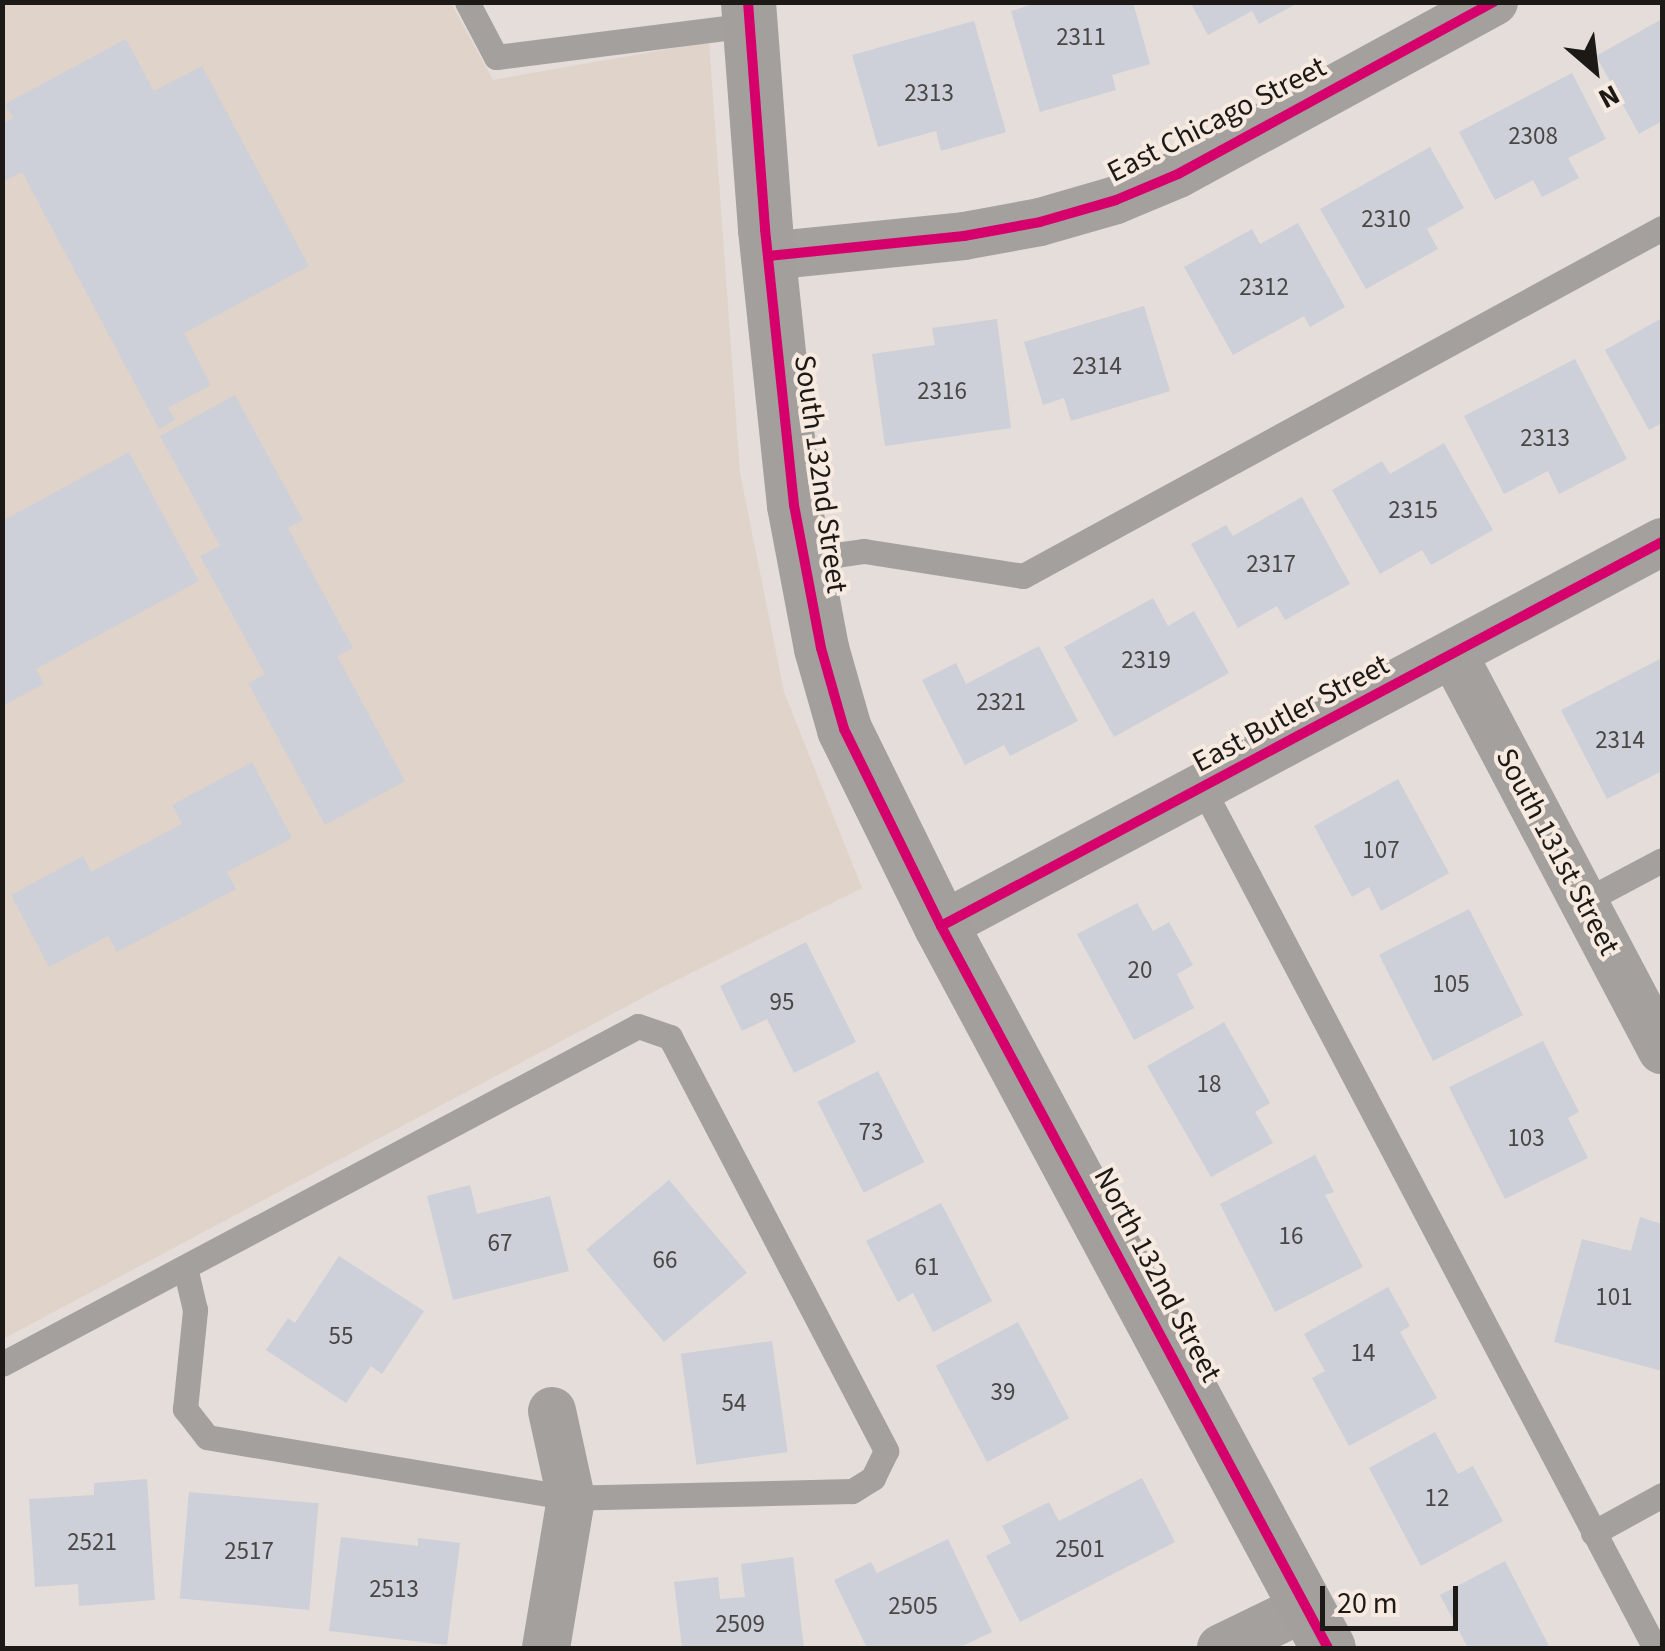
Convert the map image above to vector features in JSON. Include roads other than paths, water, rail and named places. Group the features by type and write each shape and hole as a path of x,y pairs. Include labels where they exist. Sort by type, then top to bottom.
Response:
{"street":[{"name":"East Chicago Street","path":"768,256 964,236 1116,200 1178,174 1494,2"},
{"name":"South 132nd Street","path":"749,14 768,256 802,560 844,729 941,926"},
{"name":"East Butler Street","path":"941,926 1203,790 1662,542"},
{"name":"South 131st Street","path":"1453,654 1662,1050"},
{"name":"North 132nd Street","path":"941,926 1317,1628"},
{"path":"546,1648 570,1498 552,1411"},
{"path":"1221,1648 1317,1628"}],"lane":[{"path":"467,2 496,57 749,14"},
{"path":"802,560 864,551 1023,576 1662,228"},
{"path":"1203,790 1655,1648"},
{"path":"1583,902 1662,860"},
{"path":"2,1364 638,1026 670,1037 886,1450 873,1478 852,1491 570,1498 207,1437 186,1409 194,1310 185,1267"},
{"path":"1593,1533 1662,1495"}]}
